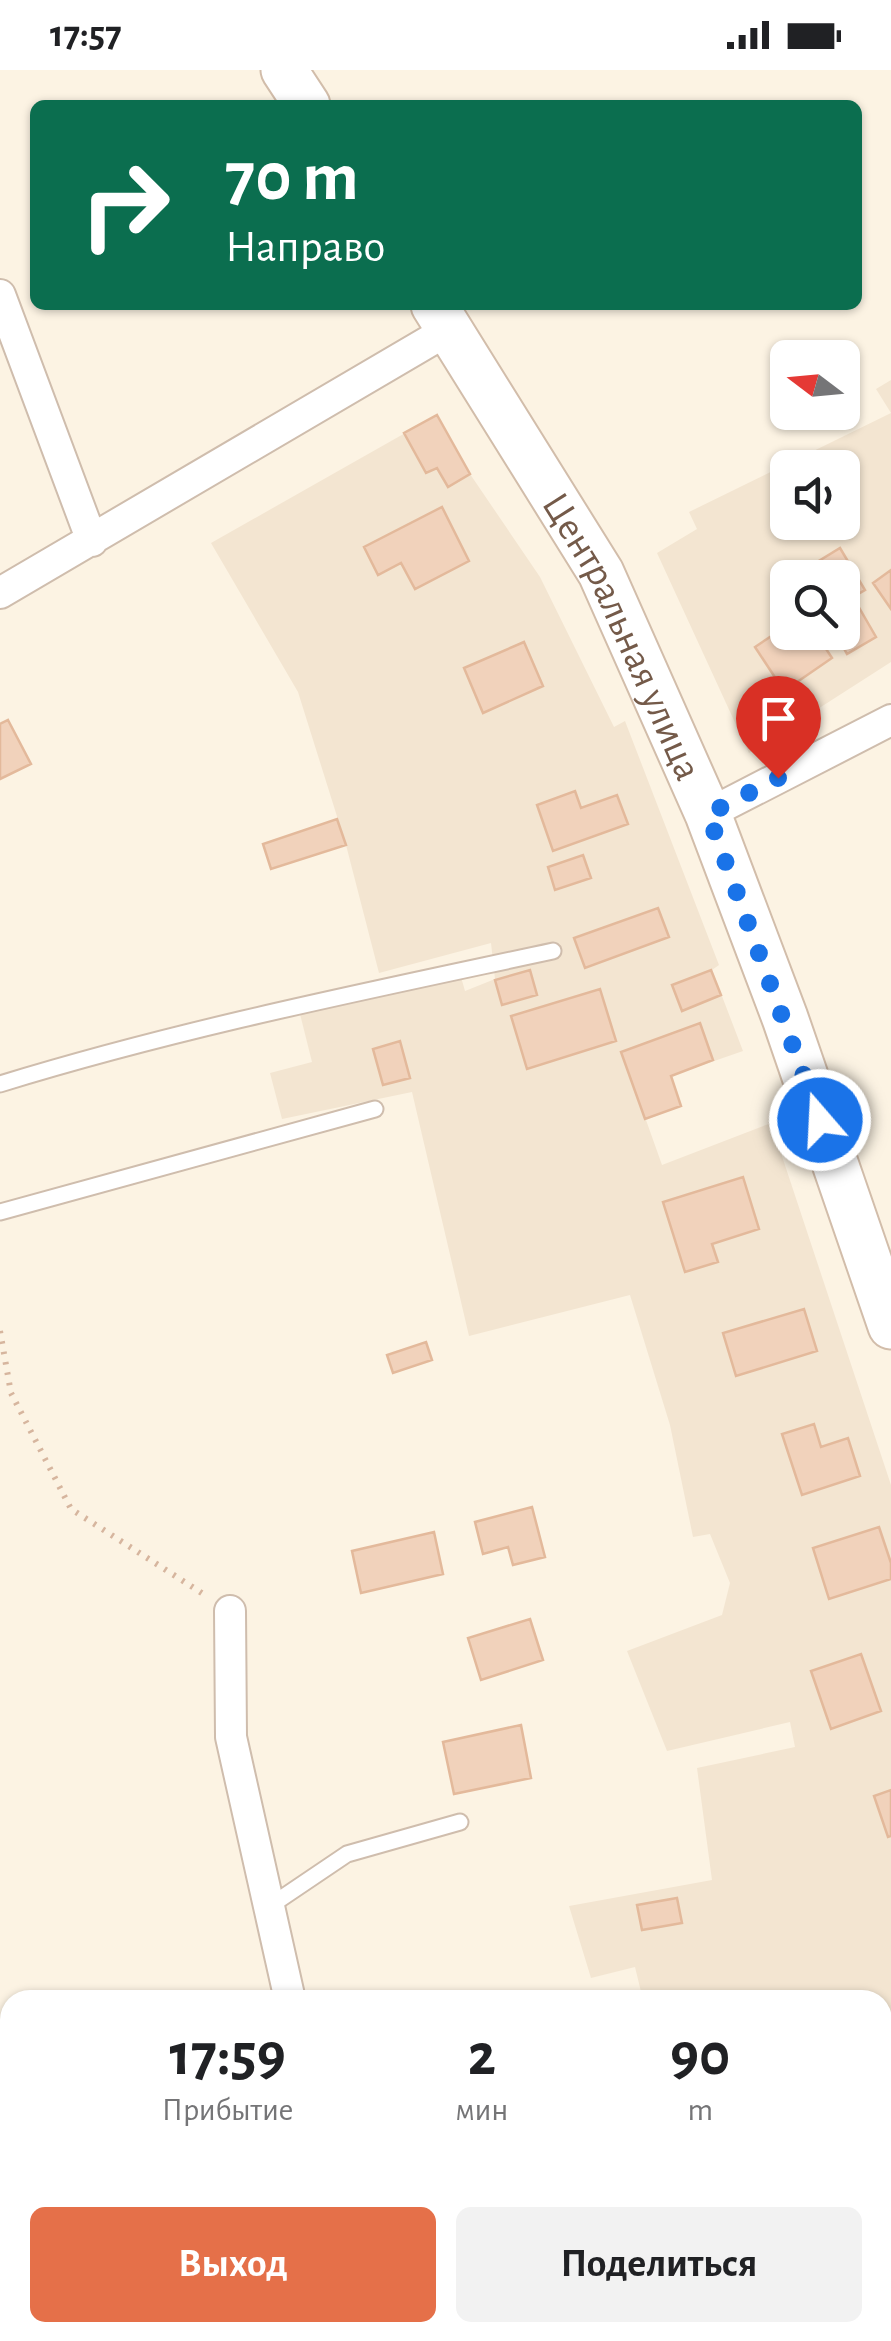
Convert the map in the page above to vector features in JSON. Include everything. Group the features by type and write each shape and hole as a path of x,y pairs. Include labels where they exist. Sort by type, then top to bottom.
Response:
{"main road":[{"path":"284,70 304,100"},
{"name":"Центральная улица","path":"442,317 601,574 708,814 785,1018 891,1326"}],"street":[{"path":"0,295 92,541"},
{"path":"0,593 92,541 442,317"},
{"path":"708,814 891,720"},
{"path":"230,1611 230,1737 288,1990"}],"lane":[{"path":"0,1084 97,1054 373,987 553,951"},
{"path":"0,1212 375,1109"},
{"path":"270,1906 347,1854 460,1822"}],"path":[{"path":"0,1330 11,1392 71,1509 230,1611"}],"shaded area":[{"path":"891,380 891,413 876,389"},
{"path":"891,413 891,662 749,753 657,553 697,529 689,512 770,472 770,540 860,540 860,450 816,450"},
{"path":"437,415 470,474 540,577 614,727 625,721 719,965 712,970 743,1051 671,1076 681,1106 646,1120 662,1165 771,1123 891,1485 891,1990 641,1990 635,1967 591,1978 569,1906 712,1880 697,1768 795,1747 790,1722 667,1751 627,1651 722,1615 730,1583 710,1534 693,1537 670,1425 630,1295 469,1336 412,1092 282,1119 270,1073 312,1062 300,1014 461,977 465,991 495,979 491,943 379,973 346,845 298,692 211,543"}],"building":[{"path":"437,415 470,474 448,487 437,468 426,473 404,433"},
{"path":"442,507 469,561 415,589 401,563 378,575 364,547"},
{"path":"840,548 847,560 820,560"},
{"path":"891,570 891,609 873,583"},
{"path":"860,609 876,637 860,646"},
{"path":"770,637 770,650 827,650 832,658 784,691 755,647"},
{"path":"524,642 543,686 483,713 464,668"},
{"path":"8,720 31,764 0,779 0,724"},
{"path":"575,791 581,808 617,795 628,824 553,851 537,805"},
{"path":"337,819 346,845 271,869 263,844"},
{"path":"583,855 591,878 555,890 548,867"},
{"path":"658,908 669,937 585,968 574,938"},
{"path":"530,970 537,995 502,1005 495,980"},
{"path":"711,970 721,995 682,1011 672,985"},
{"path":"600,989 616,1041 527,1069 511,1016"},
{"path":"700,1023 713,1060 671,1076 681,1106 645,1119 621,1052"},
{"path":"400,1041 410,1078 383,1085 373,1049"},
{"path":"743,1177 759,1229 712,1244 718,1262 685,1272 663,1202"},
{"path":"804,1309 817,1351 736,1376 723,1333"},
{"path":"426,1342 432,1360 393,1373 387,1355"},
{"path":"814,1424 821,1447 848,1438 860,1476 802,1495 782,1434"},
{"path":"532,1507 545,1557 513,1565 508,1547 483,1554 475,1522"},
{"path":"879,1527 891,1563 891,1579 829,1599 813,1548"},
{"path":"434,1532 443,1574 361,1593 352,1551"},
{"path":"530,1619 543,1660 481,1680 468,1638"},
{"path":"861,1654 881,1711 831,1729 811,1671"},
{"path":"521,1725 531,1778 454,1794 443,1742"},
{"path":"891,1790 891,1836 888,1837 874,1796"},
{"path":"677,1898 682,1923 642,1930 637,1905"}],"route":[{"path":"778,778 708,814 820,1120"}]}
